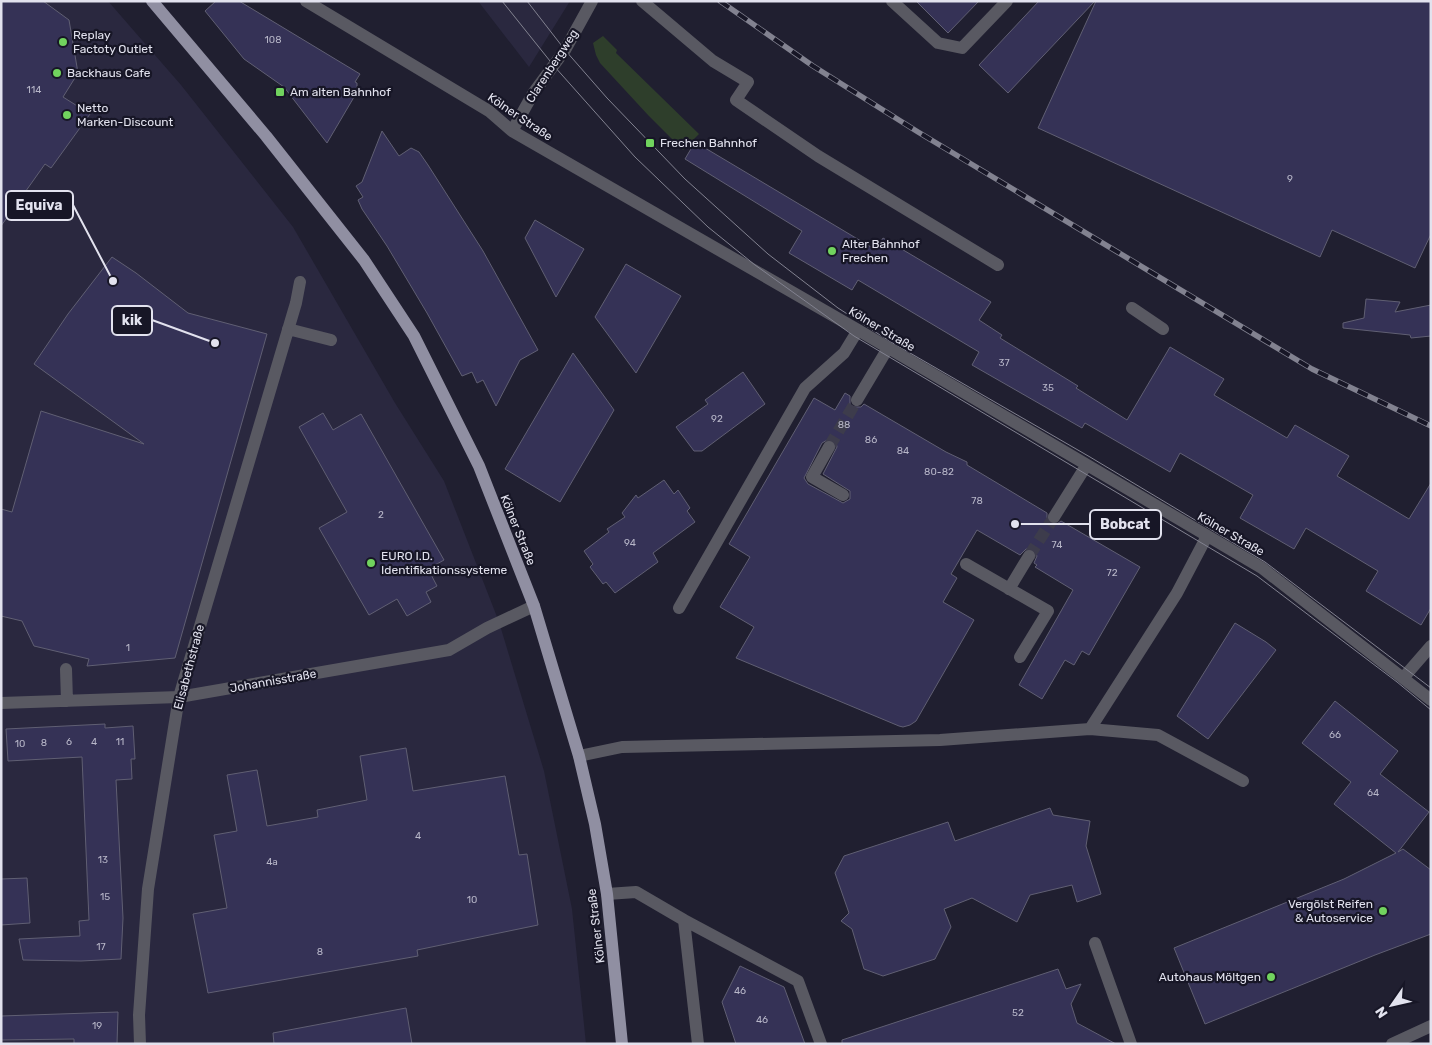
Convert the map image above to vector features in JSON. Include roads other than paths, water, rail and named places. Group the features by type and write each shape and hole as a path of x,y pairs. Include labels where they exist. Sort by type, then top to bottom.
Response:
{"main road":[{"name":"Kölner Straße","path":"152,1 338,225 364,260 414,336 478,466 534,606 578,756 595,824 606,894 622,1044"}],"street":[{"name":"Kölner Straße","path":"306,1 489,111 512,131 858,330 1262,568 1404,677 1431,700"},
{"name":"Clarenbergweg","path":"512,131 534,92 565,50 592,1"},
{"path":"642,1 713,61 748,82 736,100 818,156 998,265"},
{"path":"892,1 938,43 962,48 1007,1"},
{"name":"Elisabethstraße","path":"140,1044 139,1014 148,889 178,697 296,303 300,282"},
{"path":"1132,308 1163,329"},
{"path":"288,329 331,340"},
{"path":"679,608 805,388 844,353 858,330"},
{"path":"857,400 888,348"},
{"path":"829,447 812,477 843,494"},
{"path":"1054,517 1086,466"},
{"path":"1090,728 1177,593 1207,536"},
{"path":"1009,588 1029,556"},
{"path":"966,564 1048,611 1020,657"},
{"name":"Johannisstraße","path":"1,703 178,697 449,650 487,628 534,606"},
{"path":"1404,677 1431,646"},
{"path":"66,669 67,701"},
{"path":"578,756 622,748 940,740 1090,728 1158,735 1243,781"},
{"path":"606,894 636,892 798,981 821,1044"},
{"path":"684,920 698,1044"},
{"path":"1095,943 1131,1044"},
{"path":"1392,1044 1431,1026"}],"tunnel":[{"path":"829,447 857,400"},
{"path":"1029,556 1054,517"}],"tram line":[{"path":"502,1 554,66 635,157 708,227 755,265 854,336 1257,576 1431,710"},
{"path":"527,1 565,50 607,98 685,179 768,254 838,308 891,342 1090,457 1265,562 1431,688"}],"railway":[{"path":"720,1 813,66 918,132 1312,369 1431,426"}],"place":[{"name":"Replay Factoty Outlet","path":"63,42"},
{"name":"Backhaus Cafe","path":"57,73"},
{"name":"Am alten Bahnhof","path":"280,92"},
{"name":"Netto Marken-Discount","path":"67,115"},
{"name":"Frechen Bahnhof","path":"650,143"},
{"name":"Alter Bahnhof Frechen","path":"832,251"},
{"name":"Equiva","path":"113,281"},
{"name":"kik","path":"215,343"},
{"name":"Bobcat","path":"1015,524"},
{"name":"EURO I.D. Identifikationssysteme","path":"371,563"},
{"name":"Vergölst Reifen & Autoservice","path":"1383,911"},
{"name":"Autohaus Möltgen","path":"1271,977"}]}
